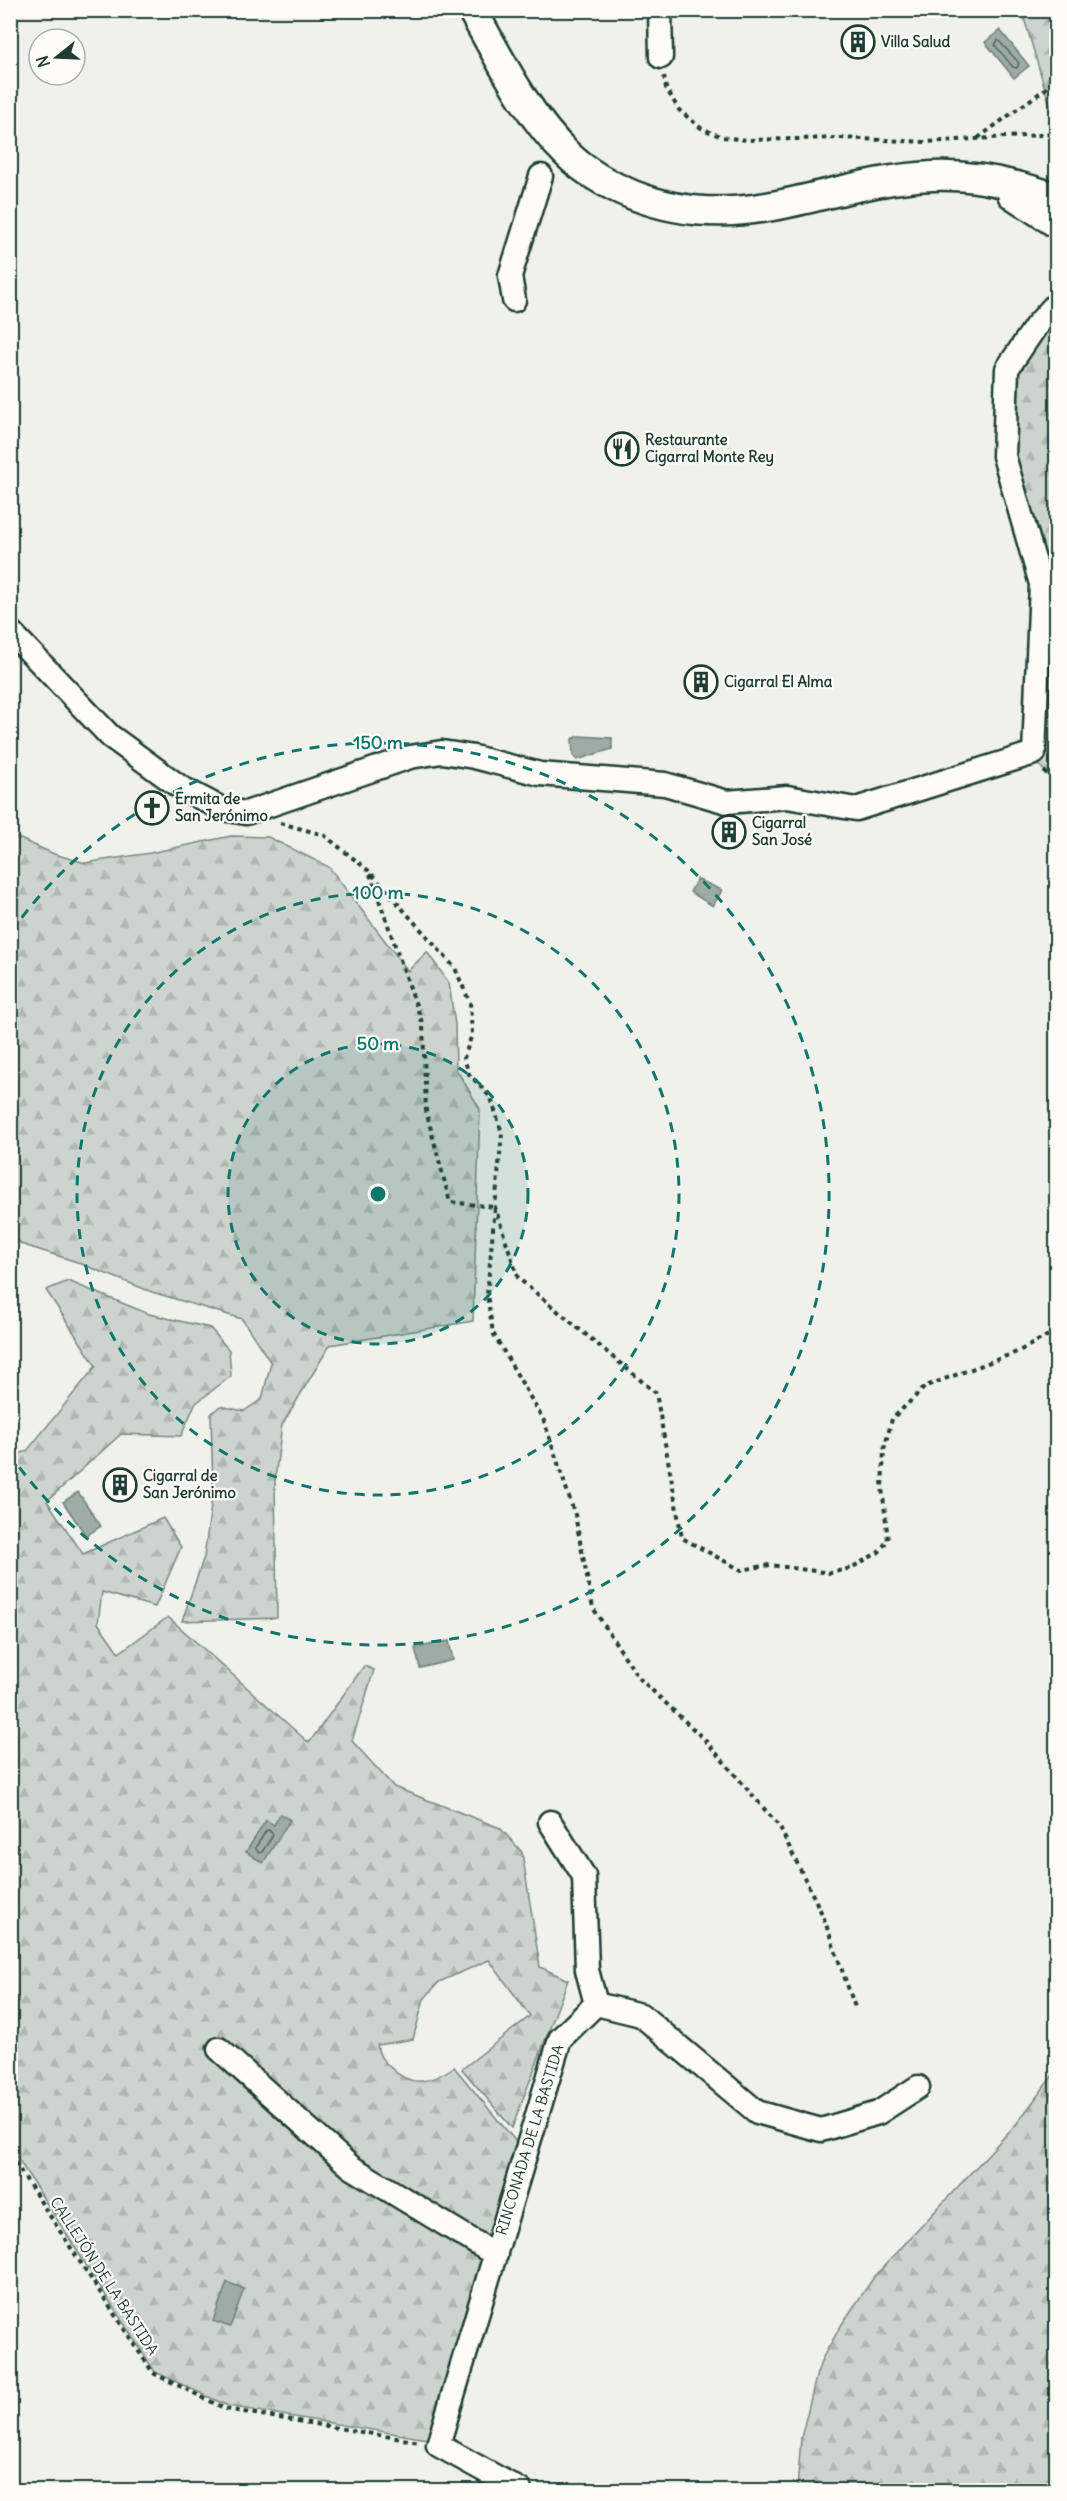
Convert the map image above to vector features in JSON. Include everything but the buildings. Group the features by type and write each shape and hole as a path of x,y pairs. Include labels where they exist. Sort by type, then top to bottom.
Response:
{"main road":[{"path":"472,10 533,113 568,156 594,175 653,203 681,210 766,209 897,180 932,176 991,179 1056,198"},
{"path":"991,179 1056,223"}],"street":[{"path":"660,10 661,57"},
{"path":"514,300 510,276 541,176"},
{"path":"11,632 110,736 180,787 222,809 246,813 410,757 442,752 474,757 540,774 665,784 727,802 788,797 856,809 1034,753 1041,584 1004,456 1007,369 1036,326 1056,304"},
{"path":"550,1822 584,1876 586,1970 596,2004 641,2015 757,2112 821,2130 878,2113 918,2087"},
{"name":"RINCONADA DE LA BASTIDA","path":"438,2445 560,2039 596,2004"},
{"name":"RINCONADA DE LA BASTIDA","path":"219,2049 351,2167 496,2255"},
{"path":"438,2445 520,2490"}],"path":[{"path":"661,57 666,88 679,110 701,128 722,137 748,140 840,138 926,142 1056,134"},
{"path":"977,138 1056,81"},
{"path":"246,813 324,835 369,871 455,968 470,1003 472,1034 464,1058 469,1074 491,1098 502,1133 488,1295 493,1333 544,1421 574,1515 593,1608 638,1677 705,1740 779,1826 823,1916 856,2010"},
{"path":"369,871 423,1025 426,1111 450,1202 495,1207"},
{"path":"495,1207 518,1278 656,1393 681,1538 741,1570 770,1565 830,1574 851,1568 879,1552 888,1540 882,1487 884,1450 892,1419 926,1386 1017,1352 1056,1331"},
{"name":"CALLEJÓN DE LA BASTIDA","path":"10,2155 153,2373 226,2409 438,2445"}],"green space":[{"path":"1022,11 1056,11 1056,126"},
{"path":"1056,304 1056,783 1040,766 1034,753 1041,584 1004,456 1007,369"},
{"path":"1055,384 1056,458 1054,458"},
{"path":"11,835 54,854 85,863 150,853 231,836 268,837 329,867 408,971 427,952 449,983 455,1025 456,1069 480,1109 473,1321 330,1345 282,1425 275,1479 277,1618 182,1621 204,1557 213,1491 211,1414 220,1406 244,1411 262,1399 271,1363 242,1319 152,1292 74,1261 21,1244 11,1231"},
{"path":"68,1281 149,1314 210,1328 229,1350 231,1376 195,1404 181,1436 121,1434 47,1501 83,1554 163,1518 181,1547 155,1607 102,1592 98,1623 119,1653 168,1617 309,1743 364,1666 374,1670 352,1741 394,1787 500,1828 522,1852 540,1967 568,1980 512,2128 462,2069 530,2016 489,1960 439,1982 424,1999 413,2039 377,2045 385,2063 399,2075 414,2081 430,2079 454,2067 517,2143 433,2440 228,2406 155,2372 11,2148 10,1458 27,1451 96,1366 46,1290"},
{"path":"1056,2071 1056,2490 797,2490 801,2438 817,2373 823,2357 842,2324 874,2277 1018,2122"}],"water":[{"path":"1000,30 1029,66 1014,78 985,42"},
{"path":"579,736 612,738 612,749 577,760 573,756 572,739"},
{"path":"697,879 722,890 713,906 690,892"},
{"path":"78,1492 101,1526 86,1536 63,1502"},
{"path":"449,1641 453,1660 420,1668 415,1648"},
{"path":"280,1814 290,1820 263,1863 246,1852 266,1820 274,1825"},
{"path":"227,2282 244,2289 230,2327 213,2321"}],"place":[{"name":"Villa Salud","path":"858,42"},
{"name":"Restaurante Cigarral Monte Rey","path":"622,449"},
{"name":"Cigarral El Alma","path":"701,682"},
{"name":"Ermita de San Jerónimo","path":"152,808"},
{"name":"Cigarral San José","path":"729,832"},
{"name":"Cigarral de San Jerónimo","path":"120,1485"}]}
